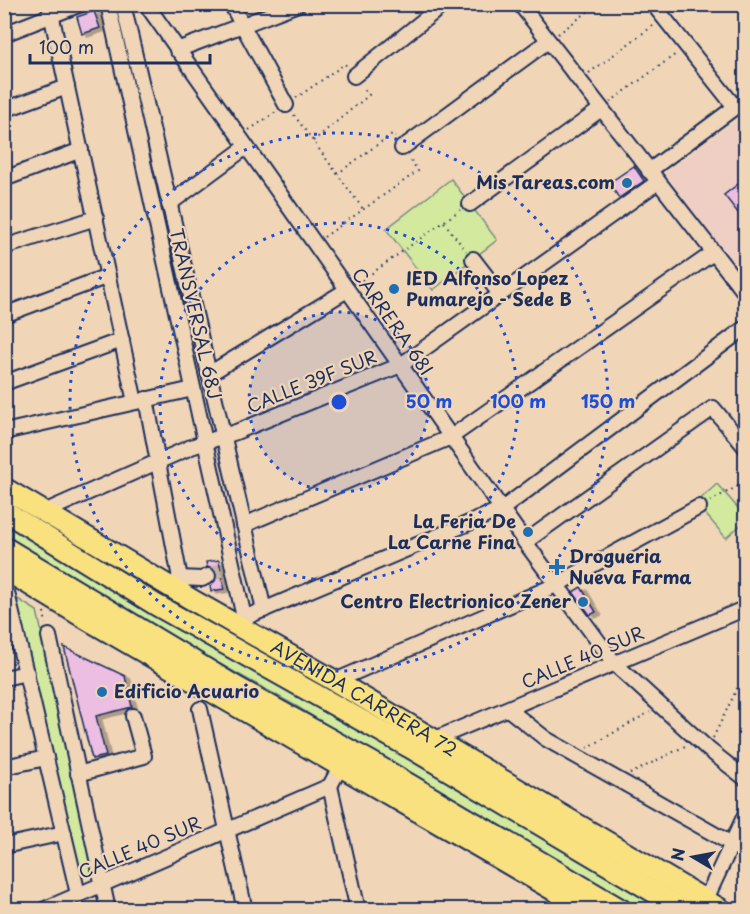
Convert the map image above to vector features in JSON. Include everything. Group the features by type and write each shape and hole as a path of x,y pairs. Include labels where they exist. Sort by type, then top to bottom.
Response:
{"highway":[{"name":"AVENIDA CARRERA 72","path":"4,488 245,625 335,681 588,829 709,906"},
{"name":"AVENIDA CARRERA 72","path":"4,511 156,604 265,664 684,909"},
{"path":"72,528 99,569"},
{"path":"4,547 238,688 519,847 622,909"},
{"path":"4,569 136,648 588,909"},
{"path":"500,800 588,829"},
{"path":"519,847 570,899"}],"street":[{"path":"4,34 51,10 81,4"},
{"name":"TRANSVERSAL 68J","path":"108,4 205,442 216,572 245,625"},
{"name":"TRANSVERSAL 68J","path":"123,4 264,610"},
{"name":"CARRERA 68I","path":"146,4 451,438 615,664 703,744 746,779"},
{"path":"231,4 286,105"},
{"path":"177,50 298,4"},
{"path":"354,76 444,4"},
{"path":"520,4 746,294"},
{"path":"653,4 687,46 740,103"},
{"path":"51,10 122,340 157,461 185,591"},
{"path":"402,148 548,41"},
{"path":"4,110 67,87"},
{"name":"CALLE 39F SUR","path":"44,512 157,461 400,365 500,294 653,176 740,103"},
{"path":"470,204 601,109"},
{"path":"169,204 246,147"},
{"path":"4,179 81,150"},
{"path":"4,247 96,219"},
{"path":"244,525 451,438 713,253"},
{"path":"473,259 500,294"},
{"path":"4,315 108,276"},
{"path":"209,374 348,290"},
{"path":"245,625 264,610 502,509 746,327"},
{"path":"4,383 122,340"},
{"path":"4,432 193,389"},
{"path":"525,542 713,408 746,448"},
{"path":"335,681 556,585 699,507"},
{"path":"185,591 216,572"},
{"path":"185,591 216,572"},
{"path":"4,580 78,894"},
{"name":"CALLE 40 SUR","path":"435,740 746,608"},
{"path":"49,636 108,909"},
{"path":"4,678 27,673"},
{"path":"200,709 245,909"},
{"path":"508,709 546,739 746,852"},
{"path":"78,774 144,756 133,716"},
{"path":"4,768 46,758"},
{"path":"341,765 330,786 358,909"},
{"name":"CALLE 40 SUR","path":"43,909 330,786"},
{"path":"709,906 731,844 746,813"},
{"path":"4,846 64,833"}],"path":[{"path":"548,41 598,4"},
{"path":"579,81 682,4"},
{"path":"738,4 746,17"},
{"path":"601,109 687,46"},
{"path":"313,141 369,95"},
{"path":"286,105 363,209"},
{"path":"337,174 392,134"},
{"path":"315,244 418,171"},
{"path":"348,290 470,204"},
{"path":"444,222 473,259"},
{"path":"699,507 746,482"},
{"path":"618,780 703,744 746,670"},
{"path":"574,755 661,706"}],"shaded area":[{"path":"745,114 745,277 665,174"}],"green space":[{"path":"451,179 497,240 433,290 386,229"},
{"path":"717,484 745,516 745,521 726,538 696,503"},
{"path":"4,518 388,742 666,909 634,909 419,782 296,706 200,653 5,535"},
{"path":"16,598 37,611 95,873 79,878"}],"building":[{"path":"94,11 100,28 82,34 77,17"},
{"name":"Mis Tareas.com","path":"634,166 644,181 619,198 609,183"},
{"path":"746,178 746,223 724,195"},
{"path":"219,560 224,589 211,591 210,585 217,576 213,569 207,567 206,562"},
{"name":"Centro Electrionico Zener","path":"581,587 596,612 590,615 573,592"},
{"name":"Edificio Acuario","path":"64,647 125,676 132,707 96,716 106,756 92,759"}],"tunnel":[{"path":"208,576 221,570"}],"place":[{"name":"Mis Tareas.com","path":"627,183"},
{"name":"IED Alfonso Lopez Pumarejo - Sede B","path":"394,289"},
{"name":"La Feria De La Carne Fina","path":"528,532"},
{"name":"Drogueria Nueva Farma","path":"557,567"},
{"name":"Centro Electrionico Zener","path":"583,602"},
{"name":"Edificio Acuario","path":"102,692"}]}
